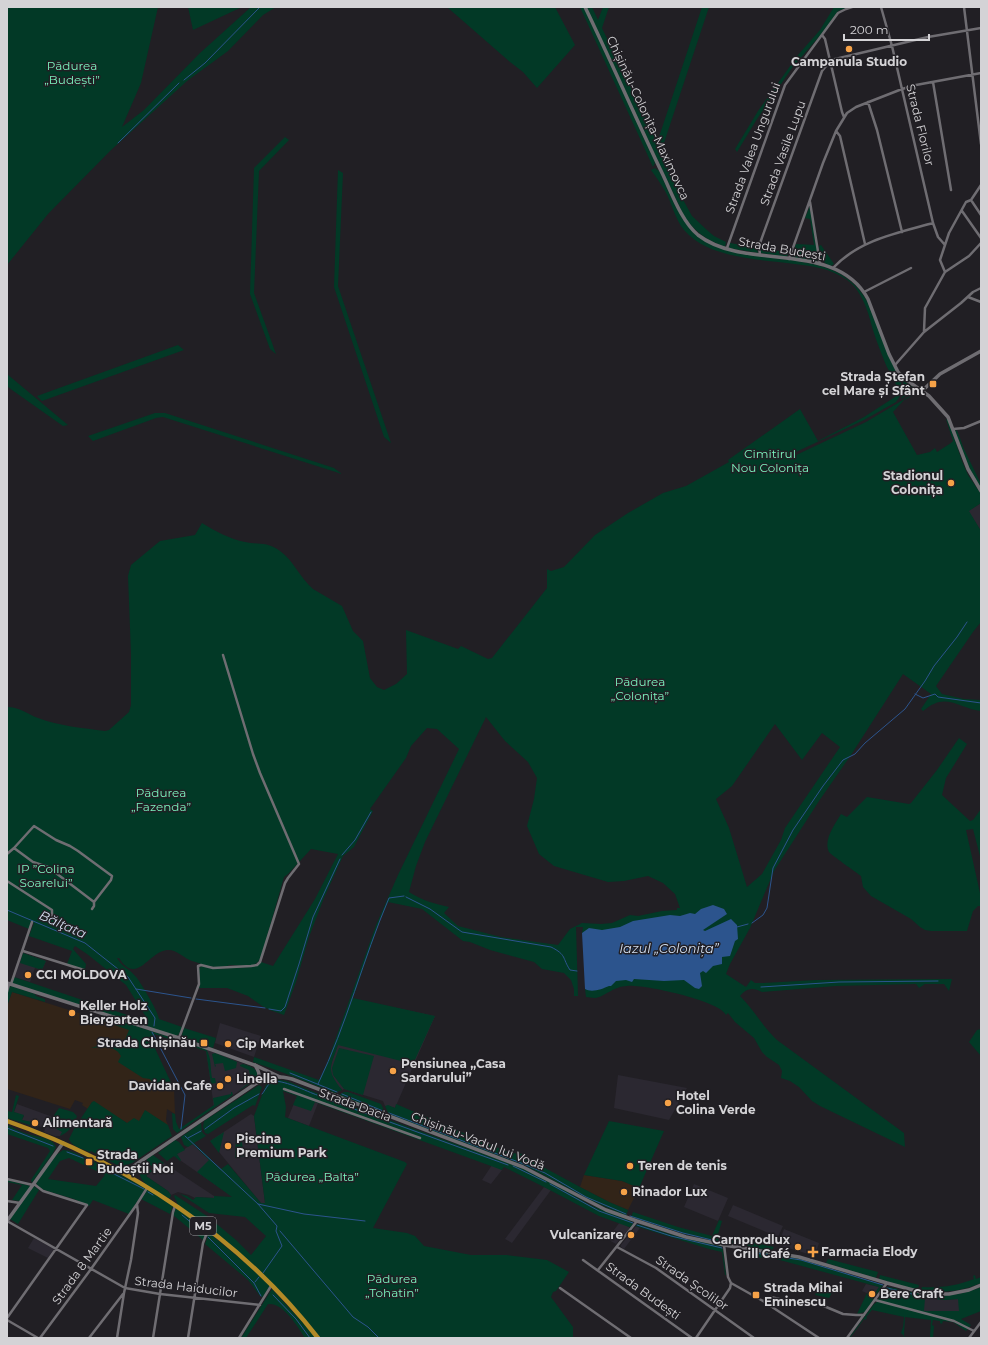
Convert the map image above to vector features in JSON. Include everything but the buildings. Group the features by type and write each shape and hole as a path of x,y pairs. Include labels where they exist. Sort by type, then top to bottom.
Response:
{"highway":[{"name":"M5","path":"7,1121 62,1143 99,1160 147,1187 175,1206 208,1230 272,1286 318,1338"}],"street":[{"name":"Chișinău-Colonița-Maximovca","path":"585,7 681,213 696,234"},
{"name":"Strada Valea Ungurului","path":"727,249 785,85 838,13 852,7"},
{"name":"Strada Florilor","path":"881,7 892,46 933,223 938,237 945,245"},
{"path":"964,7 981,144"},
{"path":"831,60 928,37 981,28"},
{"path":"822,35 826,39 844,117"},
{"name":"Strada Vasile Lupu","path":"760,255 759,246 822,71 831,60"},
{"path":"789,259 836,131 850,110 902,89 981,73"},
{"path":"933,82 951,190"},
{"path":"868,102 877,130 902,232"},
{"path":"836,131 840,136 865,244"},
{"path":"945,272 940,260 949,233 966,202 971,200 981,185"},
{"path":"971,200 981,215"},
{"path":"810,202 820,264"},
{"path":"962,210 981,238"},
{"path":"833,268 841,259 865,244 933,223"},
{"name":"Strada Budești","path":"696,234 727,249 820,264 833,268 854,282 864,292 872,307 895,366 905,379 922,391 945,412 968,469 981,491"},
{"path":"924,332 925,308 945,272 969,256 981,243"},
{"path":"864,292 911,268"},
{"path":"895,366 924,332 968,298 972,292 981,288"},
{"path":"968,298 981,302"},
{"path":"922,391 940,374 981,351"},
{"path":"953,430 964,428 981,421"},
{"path":"179,1038 199,984 198,966 201,965 212,968 251,966 257,965 260,962 285,883 299,864 257,766 223,654"},
{"path":"7,854 34,826 56,840 78,851 112,876 111,880 94,902 92,909"},
{"path":"14,848 33,862 48,867 94,902"},
{"path":"7,881 52,910 52,918"},
{"path":"7,992 32,922"},
{"path":"23,950 84,970"},
{"path":"9,983 179,1038 255,1065 280,1077"},
{"path":"255,1065 259,1070 259,1075 255,1084"},
{"path":"127,1175 138,1163 255,1084 270,1076 280,1077"},
{"name":"Chișinău-Vadul lui Vodă","path":"280,1077 292,1079 523,1167 545,1177 593,1204 637,1221 686,1237 724,1245 799,1257 919,1292 938,1294 959,1292 981,1285"},
{"name":"Strada Dacia","path":"284,1089 420,1138"},
{"path":"7,1221 62,1143"},
{"path":"7,1179 34,1184 43,1191 87,1205 7,1319 39,1338"},
{"name":"Strada 8 Martie","path":"39,1338 91,1269 137,1204 147,1187"},
{"path":"7,1201 20,1203"},
{"path":"117,1338 131,1260 138,1213 137,1204"},
{"path":"153,1338 175,1206"},
{"name":"Strada Haiducilor","path":"7,1221 57,1248 125,1288 160,1294 260,1305"},
{"path":"598,1270 637,1221"},
{"path":"188,1338 203,1243 208,1230"},
{"path":"724,1245 728,1277 731,1283 763,1301 819,1338"},
{"name":"Strada Școlilor","path":"617,1247 656,1268 754,1338"},
{"name":"Strada Budești","path":"583,1260 692,1338"},
{"path":"696,1338 730,1288 731,1283"},
{"path":"847,1338 887,1283"},
{"path":"239,1338 272,1286"},
{"path":"560,1288 631,1338"},
{"path":"89,1338 109,1310 124,1293"},
{"path":"763,1301 771,1297 791,1302 819,1304 843,1314 864,1315"},
{"path":"875,1300 954,1321 974,1331"},
{"path":"969,1338 981,1322"}],"shaded area":[{"path":"981,503 981,531 968,511"},
{"path":"23,953 46,961 42,970 35,968 30,982 14,977"},
{"name":"Keller Holz Biergarten","path":"12,992 148,1035 165,1085 174,1089 175,1114 167,1109 166,1120 172,1136 127,1123 92,1102 88,1109 82,1105 83,1103 75,1100 70,1109 7,1089 7,1007"},
{"name":"Pensiunea „Casa Sardarului”","path":"353,999 435,1016 395,1108 385,1106 383,1101 344,1089 342,1090 341,1088 325,1082"},
{"path":"220,1023 261,1036 254,1057 215,1043"},
{"path":"206,1049 255,1069 254,1081 214,1108"},
{"name":"Hotel Colina Verde","path":"618,1075 687,1088 669,1120 614,1108"},
{"path":"297,1096 318,1103 309,1126 288,1118"},
{"path":"17,1104 52,1117 48,1124 63,1132 60,1136 55,1136 44,1132 45,1129 33,1123 22,1120 24,1116 14,1112"},
{"path":"251,1114 254,1116 265,1203 261,1203 210,1141"},
{"path":"192,1144 254,1201 233,1197 174,1156"},
{"path":"164,1163 214,1196 214,1198 195,1198 178,1192 171,1195 168,1191 146,1176"},
{"path":"492,1165 502,1170 491,1184 482,1180"},
{"path":"584,1175 622,1181 639,1188 628,1210 580,1187"},
{"path":"694,1184 728,1198 718,1221 684,1207"},
{"path":"544,1187 551,1190 512,1243 505,1239"},
{"path":"733,1205 783,1226 778,1237 728,1216"},
{"path":"620,1222 629,1227 629,1229 616,1244 607,1239"},
{"path":"636,1226 640,1228 624,1249 621,1245"},
{"path":"784,1229 819,1243 815,1256 778,1245"},
{"path":"34,1238 54,1249 48,1258 28,1248"},
{"path":"866,1284 879,1287 873,1296 862,1291"},
{"path":"924,1298 945,1300 959,1299 959,1311 924,1311"}],"green space":[{"name":"Pădurea „Budești”","path":"7,7 158,7 141,83 122,127 144,110 200,53 251,7 276,7 263,15 228,51 187,81 110,151 48,214 7,265"},
{"path":"188,7 242,7 193,30"},
{"path":"447,7 555,7 575,45 537,88 523,72"},
{"path":"580,7 584,7 654,160 655,163 653,167"},
{"path":"586,7 592,7 598,20 603,7 609,7 602,28 657,143 702,7 709,7 661,152 675,185 692,216 714,236 726,242 725,247 702,235 684,216"},
{"path":"834,7 849,7 838,11 823,32 792,68 757,119 737,152 735,149 758,111 798,55 820,30"},
{"path":"285,137 289,140 259,171 254,293 276,354 270,349 250,294 254,168"},
{"path":"655,168 659,171 684,221 695,234 703,240 723,248 827,268 839,273 849,280 859,289 867,301 894,367 901,378 902,393 896,402 864,420 792,454 792,457 866,422 918,390 924,396 919,392 904,400 893,412 917,455 930,452 935,448 937,452 953,441 946,419 948,420 968,475 981,494 981,503 969,511 981,531 981,622 936,686 942,694 964,699 981,700 981,711 951,702 940,702 923,711 921,709 931,694 903,674 774,871 750,928 726,974 746,987 751,980 755,983 763,983 817,980 952,979 949,991 944,984 925,984 919,988 916,984 836,986 762,992 756,989 750,989 745,991 740,996 767,1030 777,1040 904,1133 905,1147 812,1101 799,1087 790,1081 781,1078 782,1071 779,1065 762,1052 754,1038 735,1022 728,1013 726,1015 721,1010 710,1004 680,994 636,986 620,987 597,998 586,997 585,989 597,987 620,935 582,933 583,927 576,927 578,996 574,996 574,989 571,980 564,973 542,969 534,962 463,941 422,909 388,902 380,920 353,998 435,1016 413,1064 338,1045 331,1069 342,1090 335,1093 253,1062 254,1057 319,1080 327,1063 376,925 398,875 459,749 437,729 427,728 411,746 406,758 370,809 373,811 354,847 343,856 324,898 309,937 296,982 284,1015 262,1006 248,996 227,988 199,988 199,968 202,966 213,969 251,967 261,962 273,966 315,899 338,854 311,849 284,877 262,955 259,961 251,966 210,966 189,960 177,952 170,950 160,952 143,965 131,969 125,966 119,958 117,958 121,964 132,972 137,978 153,1004 159,1019 182,1027 179,1034 176,1036 12,983 14,977 148,1022 126,985 87,954 75,946 73,949 86,964 85,970 87,975 67,964 72,951 29,936 34,923 31,922 29,929 7,920 7,707 20,709 38,718 54,723 105,731 109,730 129,712 131,705 131,654 128,576 131,565 160,541 195,535 202,523 217,532 239,541 267,545 280,551 285,555 308,585 342,606 353,631 363,641 370,678 377,687 384,690 396,684 407,674 406,630 458,649 461,646 488,659 492,658 547,588 547,569 551,571 564,567 595,535 628,513 663,493 686,486 729,462 728,460 800,409 818,441 864,417 895,397 897,391 896,385 885,363 874,334 869,315 860,295 851,283 824,269 730,255 697,241 681,226 665,191 651,170","holes":["486,717 505,741 528,762 537,778 534,799 527,826 539,854 554,866 608,882 624,881 648,876 663,883 675,894 680,908 677,908 677,910 662,911 638,916 630,915 612,923 582,923 570,929 558,945 501,937 458,926 444,913 449,907 428,901 409,892 416,866 425,842","775,724 802,760 822,733 840,747 785,828 781,840 762,874 747,887 729,828 716,799 732,786"]},
{"path":"338,170 343,173 338,286 391,443 384,437 334,287"},
{"path":"810,206 818,256 816,262 793,258 792,256 796,244 814,245 810,219 805,218"},
{"path":"730,243 757,248 758,253 729,248"},
{"path":"821,245 834,264 831,266 825,263 822,259 819,246"},
{"path":"760,247 788,253 787,257 761,253"},
{"path":"178,345 184,350 42,401 37,396"},
{"path":"7,374 68,425 63,426 7,386"},
{"path":"903,380 916,389 901,399 904,393"},
{"path":"155,413 165,413 334,468 342,474 163,417 156,418 93,441 88,436"},
{"path":"957,430 964,449 981,484 981,488 968,466 955,431"},
{"path":"959,738 967,744 946,778 942,795 970,821 973,820 981,809 981,860 973,829 966,830 980,893 981,892 981,906 978,906 973,911 967,931 931,931 925,930 911,919 871,896 863,887 861,876 829,852 828,842 830,832 841,814 847,817 867,797 909,804 911,803 937,770"},
{"path":"23,953 46,961 42,970 20,963"},
{"path":"12,986 35,994 36,996 45,999 45,1002 12,992 7,1006 9,987"},
{"path":"102,1015 206,1049 210,1059 212,1078 215,1078 216,1083 211,1084 206,1051 154,1034 152,1042 174,1089 162,1082 160,1085 155,1086 150,1079 143,1078 118,1062 121,1056 119,1052 112,1048 91,1048 109,1042 122,1047 129,1030 100,1020"},
{"path":"184,1028 216,1038 213,1048 183,1037 182,1035"},
{"path":"981,1029 981,1056 969,1042 977,1030"},
{"path":"339,1048 374,1056 363,1095 344,1089 333,1075 332,1068"},
{"path":"215,1053 237,1062 236,1068 225,1071 223,1063 215,1064 215,1067 212,1054"},
{"path":"243,1064 250,1066 257,1072 258,1075 254,1081 237,1092 251,1081 249,1070 240,1066"},
{"path":"275,1079 287,1081 334,1100 517,1166 548,1180 590,1205 633,1222 632,1227 629,1227 599,1216 504,1167 502,1170 315,1102 311,1111 293,1105 297,1096 283,1091 286,1107 285,1117 407,1164 373,1228 407,1233 415,1236 424,1246 471,1255 507,1255 547,1260 569,1272 556,1291 553,1292 551,1297 573,1327 573,1338 320,1338 274,1286 179,1207 174,1196 175,1195 207,1216 236,1240 251,1255 266,1236 245,1217 209,1213 180,1194 193,1200 196,1197 232,1197 197,1172 209,1160 193,1144 188,1147 184,1145 181,1137 201,1123 202,1132 206,1136 194,1143 221,1169 228,1164 261,1203 265,1203 254,1116 267,1082"},
{"path":"259,1085 262,1087 255,1106 253,1105 208,1134 205,1133 203,1127 204,1121"},
{"path":"231,1092 233,1095 177,1133 173,1129 172,1113 175,1114 179,1129 214,1105 213,1098 231,1094"},
{"path":"344,1092 348,1092 381,1104 384,1110 383,1113 339,1095"},
{"path":"16,1095 19,1096 14,1112 24,1115 22,1120 32,1122 30,1125 7,1118 7,1111 12,1112"},
{"path":"94,1101 127,1123 134,1118 139,1121 145,1110 168,1125 172,1136 132,1163 124,1166 117,1165 91,1151 81,1149 70,1142 69,1139 75,1127"},
{"path":"396,1104 510,1153 525,1154 532,1161 609,1202 628,1210 626,1216 590,1200 526,1166 389,1115 385,1106 388,1105 395,1108"},
{"path":"59,1108 73,1112 77,1116 71,1128 60,1136 62,1132 48,1124"},
{"path":"609,1121 664,1131 639,1188 622,1181 584,1175"},
{"path":"7,1125 25,1133 49,1140 56,1147 32,1183 31,1180 50,1151 48,1148 7,1134"},
{"path":"224,1132 219,1153 210,1141"},
{"path":"241,1136 244,1156 235,1158 236,1137"},
{"path":"175,1140 179,1142 185,1150 177,1154 181,1160 180,1161 174,1156 167,1161 158,1153"},
{"path":"63,1150 68,1150 146,1188 129,1214 93,1200 89,1206 74,1199 44,1190 38,1186 36,1183 55,1156","holes":["69,1158 105,1175 96,1186 48,1179 60,1161"]},
{"path":"153,1155 164,1163 155,1169 147,1162 147,1159"},
{"path":"140,1166 145,1166 152,1171 146,1176 168,1191 171,1195 170,1198 148,1186 144,1182 139,1172"},
{"path":"7,1180 30,1186 20,1201 12,1200 22,1185 7,1182"},
{"path":"34,1186 39,1190 18,1224 10,1219"},
{"path":"148,1189 173,1206 170,1214 141,1199"},
{"path":"176,1208 207,1231 203,1240 173,1215"},
{"path":"633,1212 678,1227 712,1236 719,1220 722,1221 718,1234 719,1242 684,1234 631,1217"},
{"path":"638,1224 673,1235 721,1246 723,1250 726,1275 722,1252 635,1226"},
{"path":"209,1233 249,1266 270,1286 263,1297 260,1296 248,1280 205,1244"},
{"path":"722,1237 744,1240 774,1247 772,1250 750,1247 745,1244 724,1243"},
{"path":"741,1249 801,1259 883,1285 865,1312 857,1314 867,1293 873,1296 879,1287 776,1259 740,1255"},
{"path":"828,1259 878,1272 876,1278 826,1263"},
{"path":"880,1275 919,1285 918,1290 879,1279"},
{"path":"975,1275 976,1279 981,1277 981,1283 959,1290 921,1290 922,1287 942,1287 955,1285 974,1279 973,1276"},
{"path":"819,1286 834,1289 829,1298 815,1295"},
{"path":"887,1287 890,1287 920,1294 947,1296 964,1293 981,1287 981,1311 961,1319 971,1325 966,1331 953,1322 943,1321 942,1324 940,1321 933,1320 933,1338 930,1338 931,1320 905,1317 904,1336 901,1333 904,1317 872,1310 866,1317 867,1318 865,1320 864,1319 849,1338 880,1296 898,1298 899,1296 884,1291","holes":["925,1298 945,1300 958,1299 959,1311 924,1311"]},
{"path":"272,1289 316,1338 305,1338 290,1316 274,1304 268,1304 246,1338 241,1338"}],"water":[{"name":"Iazul „Colonița”","path":"713,905 724,909 727,914 703,930 705,931 731,919 737,925 738,939 735,941 730,956 722,957 722,964 713,966 706,973 703,971 700,973 702,986 699,989 695,988 684,980 664,981 634,979 632,982 626,980 616,981 611,986 597,990 591,991 585,989 582,933 589,928 602,930 620,927 633,921 670,915 680,916 690,913 695,914 701,909"}],"waterway":[{"path":"184,80 205,63 260,7"},
{"path":"118,143 179,83"},
{"path":"752,923 763,915 767,908 773,868 793,830 823,786 843,760 855,754 865,743 905,709 934,666 967,622"},
{"path":"915,694 923,698 935,694 938,697 981,703"},
{"name":"Bălţata","path":"342,855 355,840 371,812"},
{"name":"Bălţata","path":"269,1009 281,1011 285,1007 313,917 340,859"},
{"path":"318,1084 338,1038 389,898 404,896"},
{"path":"406,897 430,909 462,932 551,947 560,952 570,970 577,971"},
{"name":"Bălţata","path":"7,910 85,943 128,977 155,1018 154,1026"},
{"path":"737,927 748,924"},
{"path":"761,987 839,982 938,981"},
{"name":"Bălţata","path":"136,989 191,998"},
{"name":"Bălţata","path":"196,999 265,1008"},
{"path":"152,1032 185,1095 181,1129"},
{"path":"290,1073 337,1092"},
{"path":"262,1094 269,1084 276,1081 317,1095"},
{"path":"205,1129 234,1108 259,1094"},
{"path":"342,1094 383,1111"},
{"path":"321,1097 508,1165"},
{"path":"389,1113 545,1173 586,1197 626,1214"},
{"path":"7,1128 53,1146"},
{"path":"188,1138 201,1131"},
{"path":"185,1136 258,1204 277,1226 276,1231 282,1246 263,1273"},
{"path":"67,1152 83,1158"},
{"path":"98,1166 144,1189"},
{"path":"513,1166 546,1182"},
{"path":"550,1184 599,1211 633,1223"},
{"path":"148,1192 153,1195"},
{"path":"258,1204 304,1214 365,1221"},
{"path":"182,1215 205,1234"},
{"path":"630,1216 683,1233 716,1241"},
{"path":"637,1225 671,1236 722,1248"},
{"path":"280,1231 353,1317 368,1327 379,1338"},
{"path":"208,1237 254,1283 261,1296"},
{"path":"742,1251 801,1260 883,1285"},
{"path":"255,1282 259,1277"},
{"path":"887,1288 912,1294"},
{"path":"273,1295 296,1319 310,1338"}],"place":[{"name":"Campanula Studio","path":"849,49"},
{"name":"Strada Ștefan cel Mare și Sfânt","path":"933,384"},
{"name":"Stadionul Colonița","path":"951,483"},
{"name":"CCI MOLDOVA","path":"28,975"},
{"name":"Keller Holz Biergarten","path":"72,1013"},
{"name":"Strada Chișinău","path":"204,1043"},
{"name":"Cip Market","path":"228,1044"},
{"name":"Pensiunea „Casa Sardarului”","path":"393,1071"},
{"name":"Linella","path":"228,1079"},
{"name":"Davidan Cafe","path":"220,1086"},
{"name":"Hotel Colina Verde","path":"668,1103"},
{"name":"Alimentară","path":"35,1123"},
{"name":"Piscina Premium Park","path":"228,1146"},
{"name":"Strada Budeștii Noi","path":"89,1162"},
{"name":"Teren de tenis","path":"630,1166"},
{"name":"Rinador Lux","path":"624,1192"},
{"name":"Vulcanizare","path":"631,1235"},
{"name":"Carnprodlux Grill Café","path":"798,1247"},
{"name":"Farmacia Elody","path":"813,1252"},
{"name":"Bere Craft","path":"872,1294"},
{"name":"Strada Mihai Eminescu","path":"756,1295"}],"park label":[{"name":"Cimitirul Nou Colonița","path":"770,461"},
{"name":"Pădurea „Colonița”","path":"640,689"},
{"name":"Pădurea „Fazenda”","path":"161,800"},
{"name":"IP ”Colina Soarelui”","path":"46,876"},
{"name":"Pădurea „Balta”","path":"312,1177"},
{"name":"Pădurea „Tohatin”","path":"392,1286"}]}
